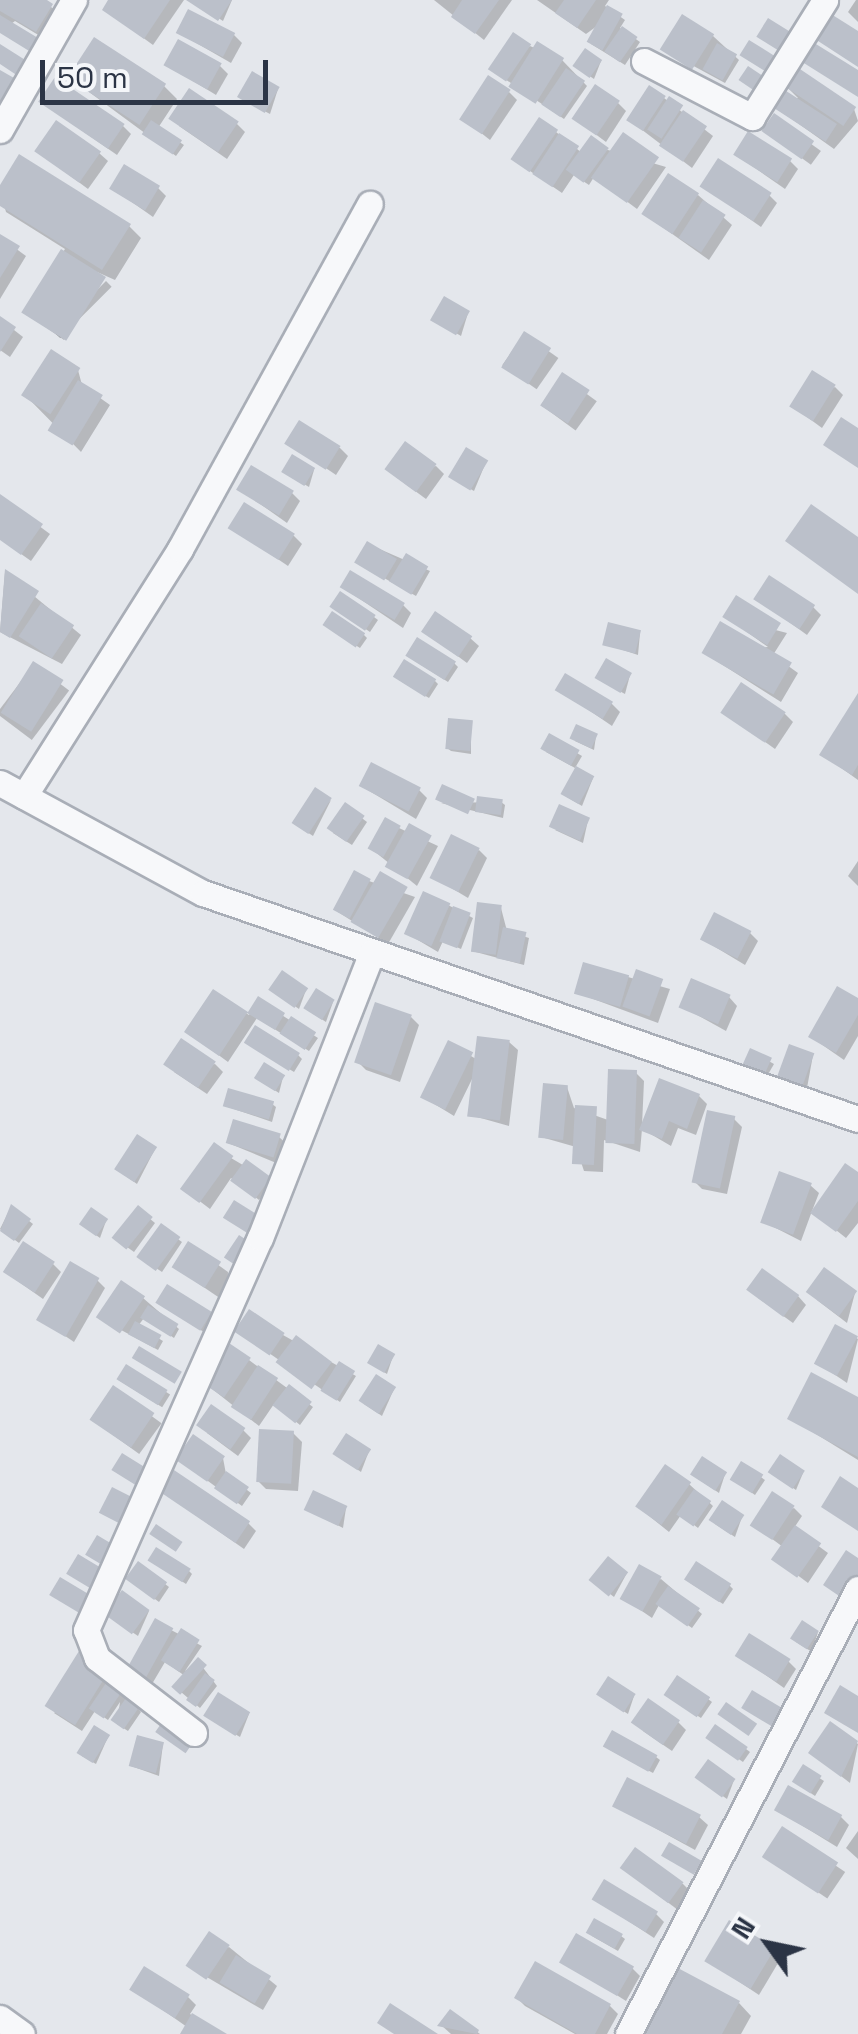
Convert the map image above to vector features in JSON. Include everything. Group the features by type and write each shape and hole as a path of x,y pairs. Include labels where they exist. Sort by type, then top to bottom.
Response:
{"street":[{"path":"0,130 74,0"},
{"path":"644,62 752,116 826,0"},
{"path":"24,796 180,549 370,204"},
{"path":"0,784 203,893 858,1119"},
{"path":"194,1733 97,1658 86,1630 260,1238 372,952"},
{"path":"628,2034 858,1589"},
{"path":"0,2018 22,2034"}],"building":[{"path":"0,0 47,0 53,4 36,32 0,11"},
{"path":"108,0 170,0 144,39 102,10"},
{"path":"186,0 232,0 218,21"},
{"path":"462,0 499,0 475,34 451,17"},
{"path":"564,0 596,0 577,28 555,13"},
{"path":"607,5 623,14 602,50 587,42"},
{"path":"188,9 235,33 223,57 176,33"},
{"path":"682,14 714,34 692,70 660,50"},
{"path":"831,14 858,31 858,67 815,39"},
{"path":"0,15 43,41 34,54 0,33"},
{"path":"768,18 799,37 787,56 756,37"},
{"path":"622,26 638,37 620,62 604,51"},
{"path":"513,32 531,44 506,82 488,69"},
{"path":"94,37 166,84 139,125 67,78"},
{"path":"178,39 222,63 207,89 163,65"},
{"path":"749,40 782,61 773,76 739,55"},
{"path":"537,41 564,58 536,104 508,87"},
{"path":"811,41 858,70 858,97 799,60"},
{"path":"717,43 737,54 723,80 702,69"},
{"path":"0,44 30,63 21,78 0,64"},
{"path":"585,48 602,60 590,78 572,66"},
{"path":"794,65 856,107 843,126 781,84"},
{"path":"748,66 769,80 759,94 738,80"},
{"path":"566,68 585,81 560,117 541,104"},
{"path":"0,70 21,82 7,106 0,102"},
{"path":"252,71 280,87 265,113 237,97"},
{"path":"488,75 511,90 482,134 459,119"},
{"path":"55,77 125,124 108,149 38,102"},
{"path":"595,84 620,101 596,136 572,119"},
{"path":"649,85 666,96 643,131 626,120"},
{"path":"780,87 837,124 826,142 769,105"},
{"path":"189,88 239,122 218,152 168,119"},
{"path":"669,96 683,105 661,139 647,130"},
{"path":"683,110 707,126 683,162 659,146"},
{"path":"774,113 814,141 802,159 761,131"},
{"path":"539,117 558,130 530,172 510,159"},
{"path":"56,120 101,152 79,183 34,151"},
{"path":"151,120 182,140 173,154 142,134"},
{"path":"748,131 792,159 777,182 733,155"},
{"path":"623,132 659,157 627,203 591,178"},
{"path":"559,133 579,146 552,187 532,174"},
{"path":"591,135 609,148 584,183 566,170"},
{"path":"19,154 131,224 102,270 0,206 0,185"},
{"path":"718,158 772,193 753,221 699,187"},
{"path":"124,164 160,186 145,210 109,189"},
{"path":"668,173 699,193 672,234 641,214"},
{"path":"703,200 726,215 701,252 678,238"},
{"path":"0,234 20,246 0,278"},
{"path":"61,249 106,277 66,341 21,313"},
{"path":"444,296 470,311 456,335 430,320"},
{"path":"0,316 16,327 0,352"},
{"path":"524,331 551,348 528,384 501,367"},
{"path":"51,349 80,368 50,414 21,395"},
{"path":"812,370 836,385 813,421 789,406"},
{"path":"562,372 590,390 568,424 540,406"},
{"path":"78,380 103,395 72,446 48,431"},
{"path":"841,417 858,428 858,468 823,445"},
{"path":"299,420 341,446 326,470 284,444"},
{"path":"405,441 437,464 416,492 384,469"},
{"path":"466,447 488,460 470,490 448,477"},
{"path":"292,454 315,468 304,486 281,472"},
{"path":"251,465 294,491 279,516 236,490"},
{"path":"0,494 43,524 21,555 0,540"},
{"path":"244,502 295,534 278,560 228,528"},
{"path":"811,504 858,537 858,594 785,541"},
{"path":"367,541 397,559 384,580 354,562"},
{"path":"406,553 428,566 411,595 389,581"},
{"path":"5,569 39,591 10,638 0,632"},
{"path":"350,570 405,603 395,620 340,587"},
{"path":"769,575 815,605 799,629 753,599"},
{"path":"340,591 376,615 365,631 329,607"},
{"path":"736,595 781,623 767,645 722,617"},
{"path":"41,603 74,625 52,659 19,636"},
{"path":"332,611 365,633 356,647 322,625"},
{"path":"435,611 472,636 458,657 421,632"},
{"path":"720,621 792,662 773,695 702,653"},
{"path":"608,622 641,630 635,654 602,645"},
{"path":"417,637 456,661 444,680 405,656"},
{"path":"606,658 632,673 620,693 594,678"},
{"path":"404,659 436,679 425,697 393,677"},
{"path":"33,661 64,680 31,732 1,713"},
{"path":"565,673 613,702 603,719 555,690"},
{"path":"741,682 786,712 765,743 720,713"},
{"path":"858,693 858,765 852,775 819,755"},
{"path":"448,718 473,720 470,751 445,749"},
{"path":"576,724 598,734 591,748 569,739"},
{"path":"549,733 580,750 571,766 540,749"},
{"path":"371,762 421,787 409,811 359,786"},
{"path":"576,766 594,776 579,804 560,794"},
{"path":"442,784 475,799 468,814 435,800"},
{"path":"315,787 332,798 308,834 292,823"},
{"path":"477,796 503,799 501,815 475,812"},
{"path":"345,802 365,816 346,842 327,828"},
{"path":"559,804 590,818 580,841 549,827"},
{"path":"385,817 401,826 383,857 368,848"},
{"path":"409,823 432,836 407,879 385,867"},
{"path":"451,834 480,848 458,892 430,878"},
{"path":"354,870 371,879 350,919 333,910"},
{"path":"380,871 408,887 378,938 350,922"},
{"path":"423,891 450,903 431,946 404,934"},
{"path":"477,902 502,905 496,955 471,952"},
{"path":"453,906 471,913 457,948 439,941"},
{"path":"714,912 751,931 737,959 700,940"},
{"path":"503,927 526,932 520,963 496,958"},
{"path":"583,962 629,975 620,1007 574,994"},
{"path":"636,969 663,979 650,1017 622,1007"},
{"path":"282,970 308,988 294,1008 268,990"},
{"path":"691,978 731,995 718,1024 678,1007"},
{"path":"837,986 858,998 858,1015 836,1053 808,1037"},
{"path":"316,988 335,1000 322,1020 303,1008"},
{"path":"213,989 248,1012 258,996 285,1013 275,1030 247,1013 219,1056 184,1032"},
{"path":"375,1002 412,1015 391,1075 354,1063"},
{"path":"291,1016 316,1032 305,1050 280,1034"},
{"path":"255,1025 300,1053 289,1071 244,1043"},
{"path":"477,1036 510,1040 500,1120 467,1116"},
{"path":"181,1038 216,1061 198,1088 163,1065"},
{"path":"448,1040 473,1052 445,1110 420,1098"},
{"path":"789,1044 814,1053 802,1087 777,1078"},
{"path":"750,1048 772,1058 764,1075 742,1065"},
{"path":"264,1062 285,1075 275,1091 254,1078"},
{"path":"608,1069 637,1070 634,1144 605,1143"},
{"path":"659,1078 700,1094 687,1129 669,1121 662,1139 639,1130"},
{"path":"543,1083 568,1085 563,1140 538,1138"},
{"path":"228,1088 274,1101 269,1119 223,1106"},
{"path":"575,1105 597,1106 594,1165 572,1164"},
{"path":"707,1110 735,1116 720,1188 692,1182"},
{"path":"233,1119 281,1134 274,1158 226,1143"},
{"path":"137,1134 157,1147 134,1182 114,1169"},
{"path":"214,1142 233,1156 199,1203 180,1189"},
{"path":"246,1159 271,1177 255,1199 230,1181"},
{"path":"845,1163 858,1172 858,1201 836,1232 810,1213"},
{"path":"779,1171 812,1183 793,1235 760,1223"},
{"path":"234,1200 263,1218 252,1236 223,1218"},
{"path":"11,1204 31,1219 14,1241 0,1231"},
{"path":"138,1205 153,1217 126,1250 112,1238"},
{"path":"91,1207 108,1219 96,1236 79,1224"},
{"path":"161,1223 180,1237 156,1271 136,1257"},
{"path":"239,1235 254,1245 239,1267 224,1257"},
{"path":"23,1241 55,1262 35,1293 3,1272"},
{"path":"188,1241 221,1262 205,1288 172,1267"},
{"path":"70,1261 99,1278 65,1337 36,1320"},
{"path":"824,1267 857,1291 839,1316 806,1292"},
{"path":"762,1268 799,1295 783,1317 746,1290"},
{"path":"121,1280 145,1296 120,1334 96,1317"},
{"path":"167,1284 212,1312 200,1331 155,1303"},
{"path":"148,1305 179,1324 171,1337 140,1318"},
{"path":"249,1309 285,1333 270,1355 234,1331"},
{"path":"135,1321 161,1335 154,1348 128,1334"},
{"path":"835,1324 858,1336 837,1376 814,1364"},
{"path":"296,1335 332,1362 311,1389 276,1362"},
{"path":"226,1341 251,1358 224,1398 199,1381"},
{"path":"378,1344 395,1354 384,1373 367,1363"},
{"path":"139,1346 182,1372 175,1384 132,1358"},
{"path":"339,1361 355,1371 337,1401 320,1391"},
{"path":"126,1364 168,1390 158,1405 116,1379"},
{"path":"258,1365 278,1378 251,1420 231,1407"},
{"path":"811,1372 858,1397 858,1457 787,1419"},
{"path":"376,1374 396,1387 379,1414 359,1401"},
{"path":"289,1384 312,1402 295,1423 272,1405"},
{"path":"113,1385 154,1413 131,1448 90,1420"},
{"path":"211,1404 245,1428 230,1449 196,1425"},
{"path":"259,1429 294,1431 291,1484 256,1482"},
{"path":"346,1433 371,1449 358,1470 332,1454"},
{"path":"193,1434 225,1456 207,1482 175,1459"},
{"path":"122,1453 146,1468 135,1485 111,1470"},
{"path":"780,1454 805,1471 793,1489 768,1472"},
{"path":"702,1456 727,1472 715,1491 690,1474"},
{"path":"741,1461 763,1474 752,1493 730,1480"},
{"path":"665,1464 691,1482 661,1525 635,1507"},
{"path":"168,1466 250,1521 236,1543 153,1488"},
{"path":"226,1471 249,1487 237,1504 214,1488"},
{"path":"840,1476 858,1488 858,1531 821,1507"},
{"path":"112,1487 134,1498 121,1524 99,1513"},
{"path":"694,1489 711,1501 693,1526 676,1514"},
{"path":"313,1490 347,1506 338,1526 304,1510"},
{"path":"772,1491 795,1506 772,1540 750,1525"},
{"path":"722,1500 744,1515 731,1535 709,1520"},
{"path":"156,1524 183,1542 176,1552 149,1534"},
{"path":"795,1525 821,1543 797,1578 771,1559"},
{"path":"97,1535 115,1546 103,1566 85,1555"},
{"path":"156,1547 191,1569 182,1582 148,1561"},
{"path":"846,1550 858,1558 858,1580 845,1600 823,1585"},
{"path":"78,1554 105,1570 93,1590 66,1574"},
{"path":"608,1556 628,1572 609,1596 588,1580"},
{"path":"138,1561 167,1582 154,1600 125,1579"},
{"path":"696,1561 731,1584 719,1602 684,1579"},
{"path":"639,1564 662,1577 642,1612 620,1599"},
{"path":"60,1577 93,1597 83,1615 49,1595"},
{"path":"668,1586 700,1608 687,1626 655,1604"},
{"path":"122,1590 150,1610 132,1634 104,1614"},
{"path":"155,1618 173,1628 146,1678 127,1668"},
{"path":"802,1620 819,1631 807,1649 790,1638"},
{"path":"181,1628 200,1640 180,1672 161,1660"},
{"path":"749,1633 791,1659 776,1682 735,1656"},
{"path":"79,1651 110,1670 75,1725 45,1706"},
{"path":"198,1657 207,1665 180,1695 171,1687"},
{"path":"205,1673 215,1680 196,1707 186,1700"},
{"path":"677,1675 710,1697 697,1717 664,1695"},
{"path":"608,1676 636,1694 624,1712 596,1694"},
{"path":"110,1677 125,1687 104,1719 89,1709"},
{"path":"840,1685 858,1696 858,1733 824,1713"},
{"path":"752,1690 785,1710 775,1728 741,1708"},
{"path":"218,1692 250,1712 235,1736 203,1716"},
{"path":"126,1698 139,1707 124,1729 111,1720"},
{"path":"648,1698 680,1720 663,1745 631,1723"},
{"path":"726,1702 757,1724 749,1736 717,1714"},
{"path":"165,1718 195,1739 186,1753 155,1732"},
{"path":"830,1721 858,1741 841,1777 808,1753"},
{"path":"715,1724 748,1747 738,1761 705,1738"},
{"path":"94,1725 110,1735 93,1763 77,1753"},
{"path":"612,1730 657,1755 648,1772 603,1747"},
{"path":"137,1735 164,1742 156,1773 129,1766"},
{"path":"708,1759 736,1779 722,1798 694,1778"},
{"path":"803,1764 822,1776 811,1793 792,1782"},
{"path":"627,1777 701,1815 686,1844 612,1806"},
{"path":"788,1785 842,1815 828,1840 774,1810"},
{"path":"782,1826 838,1862 818,1894 762,1857"},
{"path":"669,1842 702,1861 694,1875 661,1856"},
{"path":"635,1847 684,1882 668,1903 620,1868"},
{"path":"604,1879 658,1911 646,1932 592,1900"},
{"path":"594,1918 623,1934 615,1949 586,1933"},
{"path":"729,1920 775,1948 751,1989 704,1961"},
{"path":"209,1931 230,1945 206,1980 186,1966"},
{"path":"576,1933 634,1966 617,1996 559,1962"},
{"path":"236,1955 271,1976 255,2004 220,1982"},
{"path":"535,1961 611,2004 595,2034 577,2034 514,1998"},
{"path":"144,1966 190,1995 175,2018 129,1990"},
{"path":"676,1967 740,2001 722,2034 639,2034"},
{"path":"390,2003 438,2034 394,2034 377,2023"},
{"path":"450,2009 479,2030 477,2034 437,2026"},
{"path":"192,2013 227,2034 180,2034"}]}
